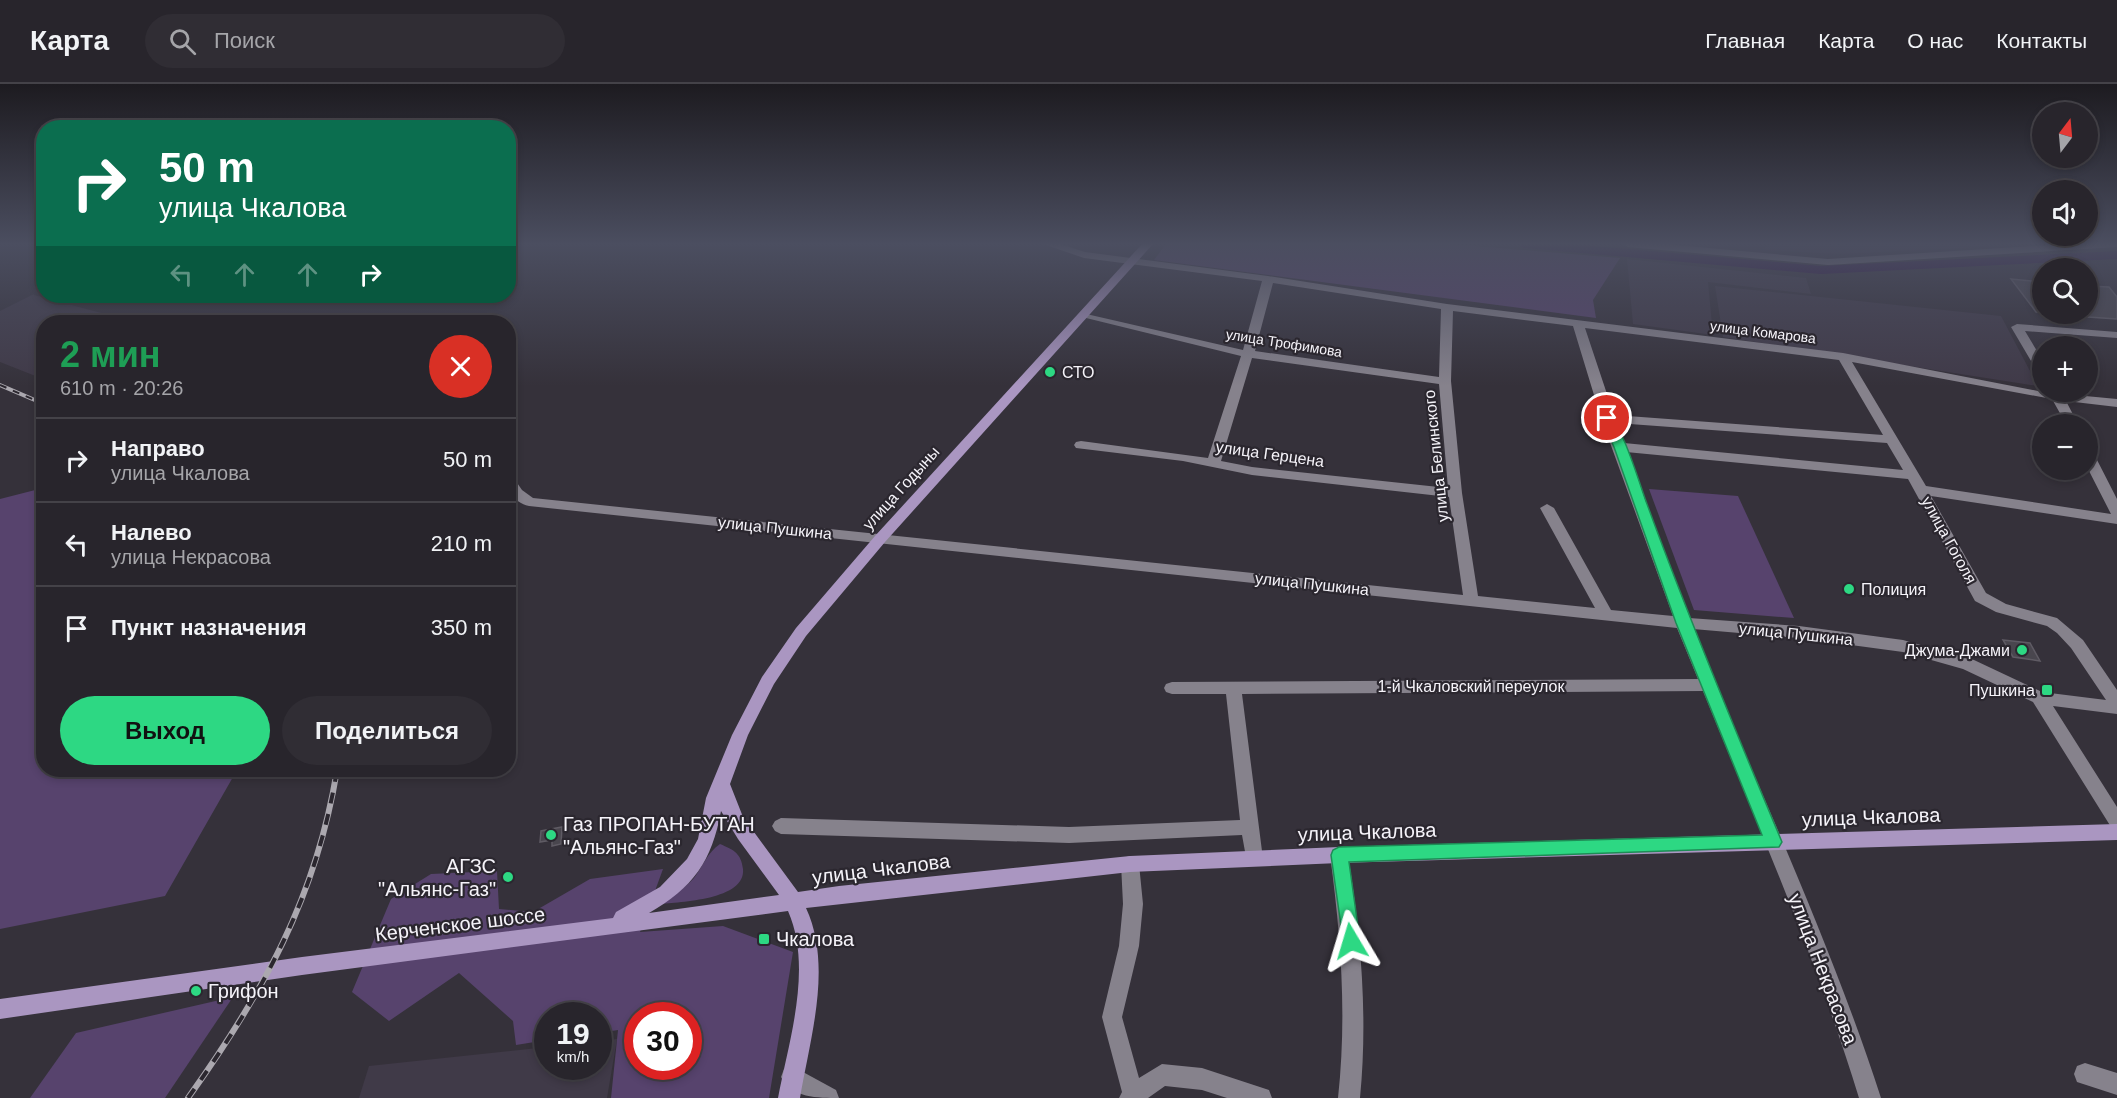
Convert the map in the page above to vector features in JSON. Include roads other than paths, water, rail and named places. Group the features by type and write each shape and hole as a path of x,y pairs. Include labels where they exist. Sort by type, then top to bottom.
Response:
{"main road":[{"name":"улица Годыны","path":"623,921 667,893 694,865 707,839 715,798 740,735 783,658 818,611 880,539 1107,291"},
{"path":"721,784 725,805 734,821 791,899 806,933 808,962 790,1088"},
{"name":"улица Чкалова","path":"1772,839 2117,823"},
{"name":"улица Чкалова","path":"623,921 1129,860 1339,851 2117,832"},
{"name":"Керченское шоссе","path":"208,975 623,921"},
{"path":"0,1001 208,975"},
{"path":"0,1009 208,975"}],"street":[{"path":"1213,464 1265,291"},
{"name":"улица Комарова","path":"1347,291 1447,307 1843,357 2032,390"},
{"name":"улица Белинского","path":"1447,307 1445,381 1455,493 1471,600"},
{"name":"улица Трофимова","path":"1086,315 1247,354 1445,381"},
{"name":"улица Некрасова","path":"1578,324 1607,418 1620,447 1683,623 1818,950 1849,1031 1870,1098"},
{"path":"2032,352 2017,327 2117,335"},
{"name":"улица Гоголя","path":"1843,357 1922,490 1980,597 2001,608 2052,622 2062,629 2077,644 2117,705"},
{"name":"улица Комарова","path":"2098,400 2117,403"},
{"path":"1607,418 1890,439"},
{"name":"улица Герцена","path":"1081,445 1183,457 1252,471 1455,493"},
{"path":"1620,447 1913,475"},
{"path":"2098,475 2117,512"},
{"path":"1922,490 2117,519"},
{"name":"улица Пушкина","path":"516,492 529,502 1683,623 1798,632 1912,648 1968,664 2039,698 2117,705"},
{"path":"1546,508 1605,615"},
{"name":"1-й Чкаловский переулок","path":"1172,688 1709,685"},
{"path":"1233,686 1248,827 1254,855"},
{"path":"2039,698 2117,823"},
{"path":"781,826 1069,835 1248,827"},
{"path":"1339,851 1354,964 1356,1046 1349,1098"},
{"path":"1129,860 1133,904 1129,946 1112,1017 1132,1096 1162,1075 1202,1079 1261,1098"},
{"path":"2085,1074 2117,1084"},
{"path":"790,1088 828,1098"}],"railway":[{"path":"0,385 36,401"},
{"path":"188,1098 240,1020 283,943 315,860 328,817 336,777"}],"place":[{"name":"СТО","path":"1050,372"},
{"name":"Полиция","path":"1849,589"},
{"name":"Джума-Джами","path":"2022,650"},
{"name":"Пушкина","path":"2047,690"},
{"name":"Газ ПРОПАН-БУТАН \"Альянс-Газ\"","path":"551,835"},
{"name":"АГЗС \"Альянс-Газ\"","path":"508,877"},
{"name":"Чкалова","path":"764,939"},
{"name":"Грифон","path":"196,991"}]}
